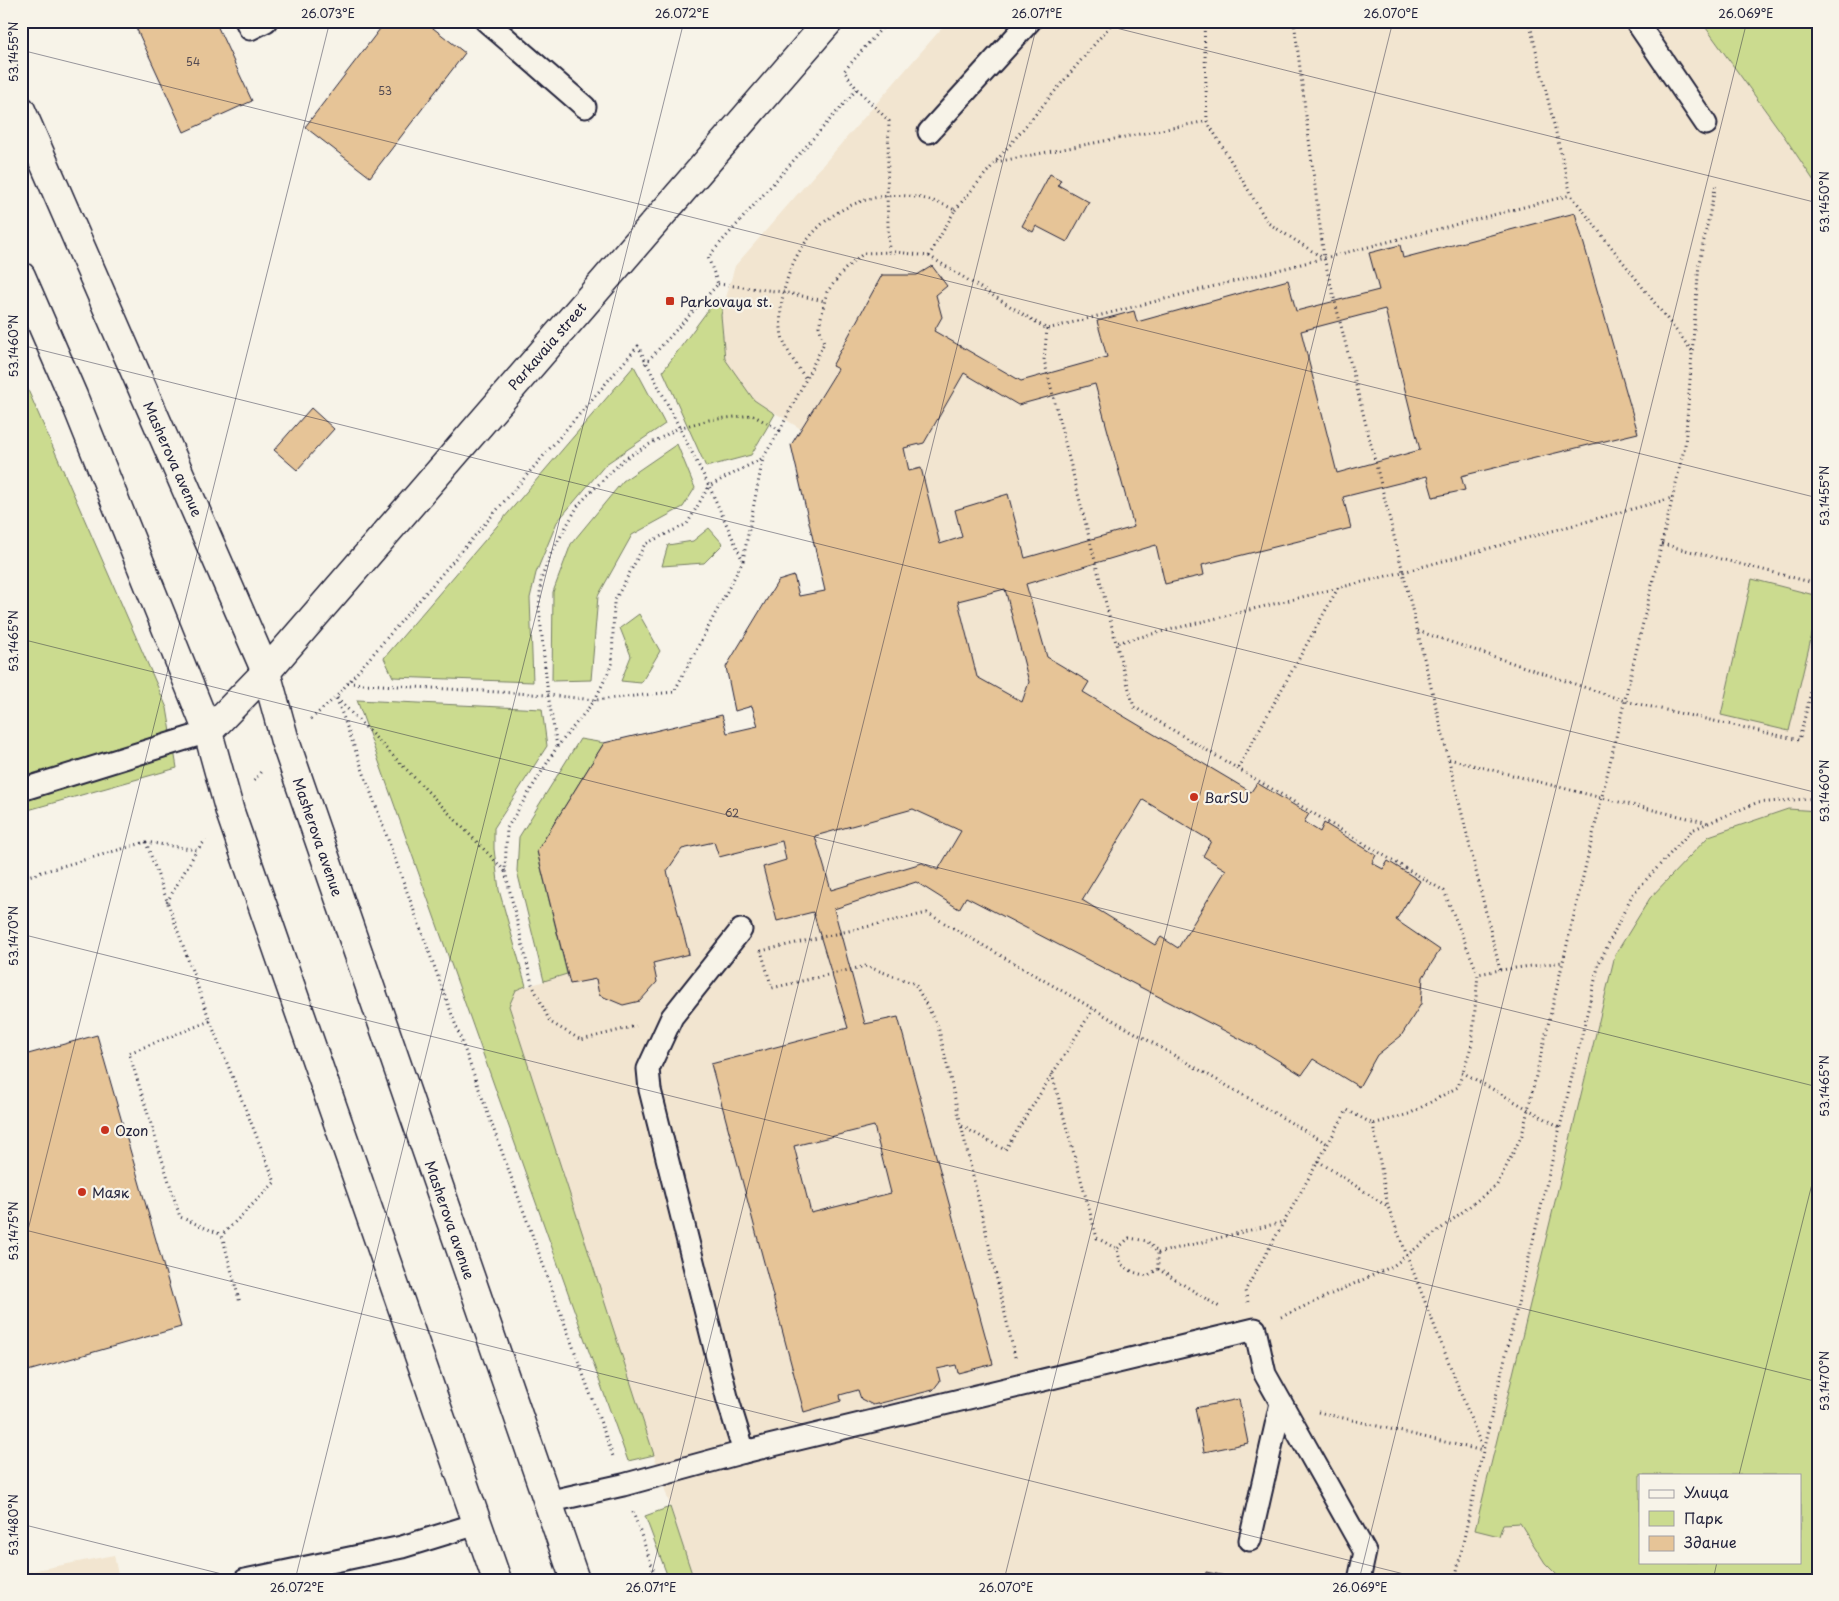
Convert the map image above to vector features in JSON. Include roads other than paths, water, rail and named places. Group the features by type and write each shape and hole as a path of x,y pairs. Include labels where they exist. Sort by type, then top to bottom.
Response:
{"main road":[{"name":"Parkavaia street","path":"208,732 266,672 829,21"},
{"name":"Masherova avenue","path":"21,110 266,672 285,741 575,1580"},
{"path":"21,276 76,405 208,732 230,812 497,1580"}],"lane":[{"path":"246,21 250,29 266,21"},
{"path":"486,21 585,107"},
{"path":"928,132 1030,21"},
{"path":"1636,21 1706,124"},
{"path":"21,790 208,732"},
{"path":"741,930 672,1017 648,1069 650,1090 724,1388 744,1452"},
{"path":"547,1502 623,1485 744,1452 1255,1329 1265,1374 1365,1552 1358,1580"},
{"path":"1250,1540 1281,1403"},
{"path":"246,1580 402,1547 477,1524"}],"place":[{"name":"Parkovaya st.","path":"670,301"},
{"name":"BarSU","path":"1194,797"},
{"name":"Ozon","path":"105,1130"},
{"name":"Маяк","path":"82,1192"}]}
